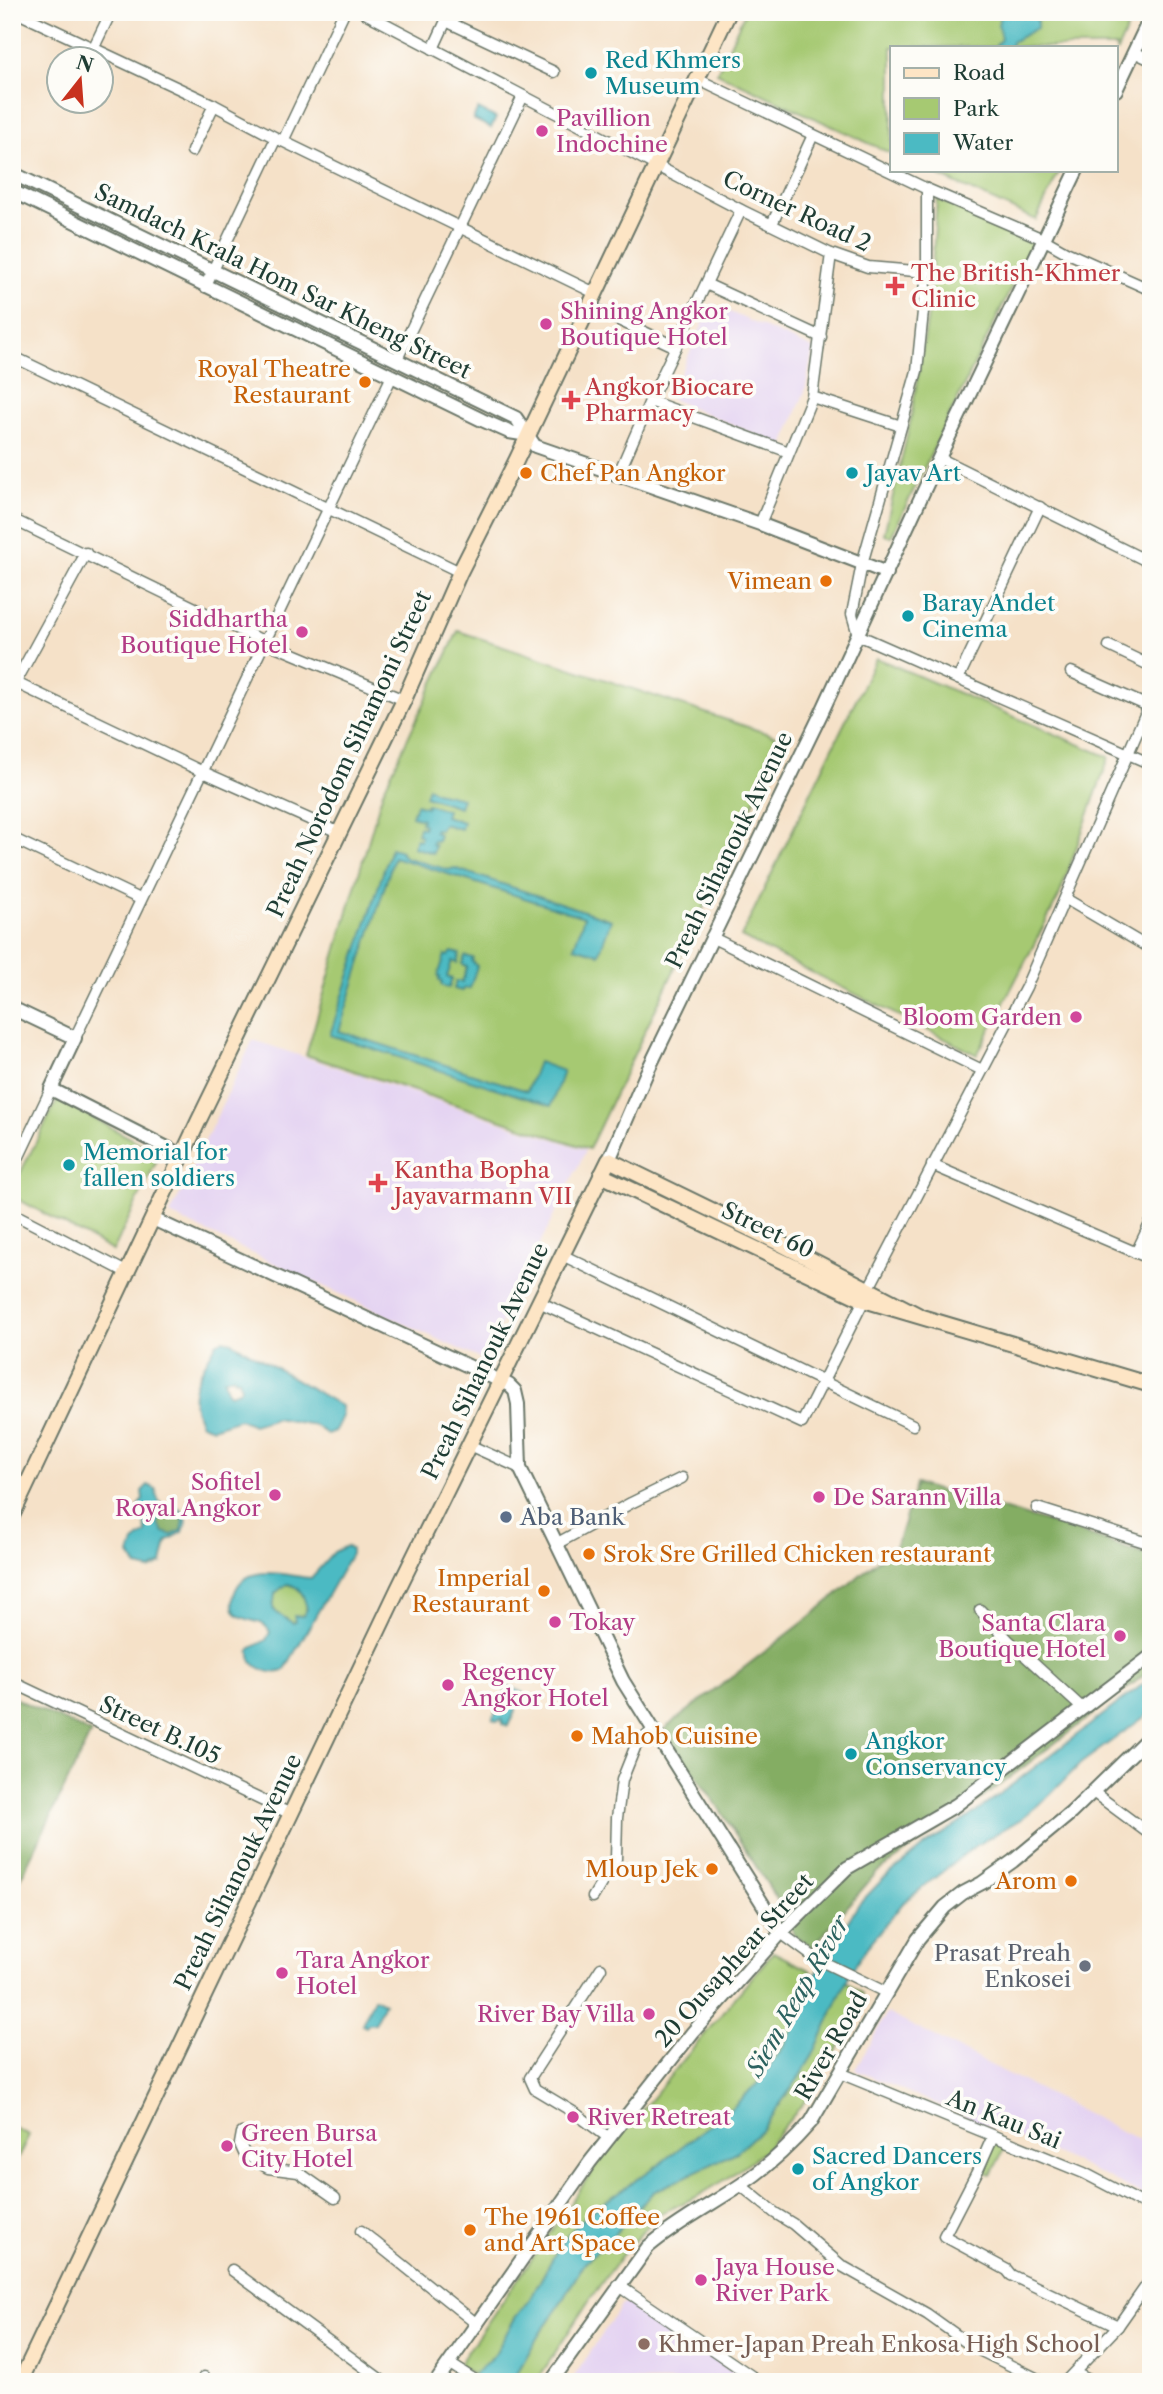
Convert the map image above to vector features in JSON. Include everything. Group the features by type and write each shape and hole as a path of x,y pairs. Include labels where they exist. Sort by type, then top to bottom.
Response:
{"main road":[{"name":"Preah Norodom Sihamoni Street","path":"12,1516 338,832 404,700 460,572 729,12"},
{"name":"Preah Sihanouk Avenue","path":"20,2382 499,1380 609,1160"},
{"name":"Street 60","path":"609,1160 867,1294"},
{"name":"Street 60","path":"601,1175 918,1315 1151,1385"}],"street":[{"path":"16,12 87,46"},
{"path":"94,46 111,12"},
{"path":"205,287 344,12"},
{"name":"Corner Road 2","path":"363,12 656,166 831,254 868,267 927,272"},
{"path":"433,49 448,16 554,72"},
{"path":"1118,86 1151,16"},
{"path":"1134,52 1151,60"},
{"path":"116,60 214,105 460,228 676,347"},
{"path":"697,79 890,171"},
{"path":"397,359 523,96"},
{"path":"192,151 214,105"},
{"path":"772,224 813,135"},
{"path":"892,172 1151,290"},
{"name":"Preah Sihanouk Avenue","path":"609,1160 647,1072 858,635 939,458 1076,172"},
{"name":"Samdach Krala Hom Sar Kheng Street","path":"12,173 516,418 535,446 760,524 887,573"},
{"path":"928,189 927,272 916,371 862,564 852,614 858,635 1151,764"},
{"name":"Samdach Krala Hom Sar Kheng Street","path":"12,191 205,287 509,432 528,435"},
{"path":"618,475 741,209"},
{"path":"760,524 812,397 831,254"},
{"path":"706,284 821,337"},
{"path":"12,356 460,572"},
{"path":"12,1171 16,1153 51,1089 392,376"},
{"path":"812,397 901,426"},
{"path":"650,401 789,452"},
{"path":"939,458 1151,563"},
{"path":"958,679 1040,507"},
{"path":"12,519 263,641 404,700"},
{"path":"86,553 13,684 338,832"},
{"path":"1110,646 1151,666"},
{"path":"538,1302 802,1423 932,1165 1026,987 1150,703 1071,672"},
{"path":"12,838 140,900"},
{"path":"1066,899 1151,949"},
{"path":"711,937 982,1070"},
{"path":"12,1008 75,1038"},
{"path":"51,1089 183,1156"},
{"path":"932,1165 1151,1259"},
{"path":"12,1213 128,1273"},
{"path":"153,1219 499,1380 515,1391 520,1468 623,1681 653,1730 781,1933 815,1958 887,1993"},
{"path":"1136,1253 1151,1222"},
{"path":"562,1255 913,1425"},
{"path":"469,1445 520,1468"},
{"path":"556,1544 682,1478"},
{"path":"1037,1508 1151,1544"},
{"path":"980,1610 1008,1640 1082,1708"},
{"name":"20 Ousaphear Street","path":"436,2382 590,2162 693,2032 781,1933 846,1868 956,1805 1151,1656"},
{"name":"Street B.105","path":"12,1682 291,1814"},
{"path":"593,1897 616,1859 617,1818 622,1780 636,1745 653,1730"},
{"name":"River Road","path":"551,2382 618,2285 648,2247 666,2231 742,2184 790,2147 811,2122 918,1939 945,1908 963,1893 1013,1861 1093,1792 1151,1735"},
{"path":"1093,1792 1151,1835"},
{"path":"601,1968 530,2078 535,2089 609,2138"},
{"name":"An Kau Sai","path":"840,2073 1084,2173 1151,2208"},
{"path":"242,2133 240,2144 244,2153 268,2168 298,2172 335,2198"},
{"path":"993,2136 944,2236 1007,2270 1011,2275 1118,2326"},
{"path":"742,2184 842,2266 927,2314 973,2347 1044,2382"},
{"path":"361,2231 478,2325"},
{"path":"232,2270 384,2382"},
{"path":"1065,2382 1118,2326 1151,2279"},
{"path":"618,2285 760,2382"},
{"path":"450,2364 474,2379"},
{"path":"1075,2373 1093,2382"}],"shaded area":[{"path":"712,304 813,349 805,391 783,446 669,398"},
{"name":"Kantha Bopha Jayavarmann VII","path":"253,1040 586,1150 483,1360 170,1215"},
{"path":"887,2013 1151,2146 1151,2199 1077,2163 855,2070"},
{"name":"Khmer-Japan Preah Enkosa High School","path":"631,2302 740,2376 736,2382 578,2382 573,2378 622,2305"}],"green space":[{"path":"745,12 1135,12 1118,49 1118,46 890,46 890,153 717,73"},
{"path":"930,172 1059,172 1036,220"},
{"path":"937,199 1033,243 891,537 884,534 910,423 929,310"},
{"path":"458,631 784,739 589,1149 306,1055 383,791"},
{"path":"876,658 1109,757 1059,896 977,1055 741,937"},
{"path":"58,1099 160,1154 113,1251 12,1196 12,1189"},
{"path":"916,1484 1071,1529 1151,1557 1151,1670 968,1809 876,1873 813,1947 795,1936 780,1904 717,1805 663,1730 810,1617 897,1544"},
{"path":"171,1509 180,1513 184,1522 180,1531 171,1535 162,1531 158,1522 162,1513"},
{"path":"287,1584 301,1591 306,1605 305,1615 298,1616 293,1623 274,1609 276,1594"},
{"path":"12,1697 91,1733 12,1896"},
{"path":"773,1952 811,1971 812,1986 807,2003 784,2046 757,2084 734,2106 662,2162 585,2216 561,2243 532,2296 515,2318 495,2354 476,2373 471,2374 459,2364 598,2163"},
{"path":"846,1981 862,1994 859,2014 806,2100 764,2151 728,2178 659,2214 625,2251 536,2382 512,2382 585,2262 653,2192 737,2152 762,2129 813,2055"},
{"path":"12,2127 29,2135 12,2171"},
{"path":"994,2144 1005,2147 991,2175 982,2171"}],"water":[{"path":"1002,12 1031,12 1037,20 1037,28 1012,42 1011,46 996,46 1001,39 998,24"},
{"path":"478,109 496,118 491,128 473,119"},
{"path":"428,787 436,792 462,798 459,807 425,796"},
{"path":"416,804 447,810 445,816 463,822 461,829 443,824 440,830 435,829 434,832 439,834 437,841 433,840 433,853 413,847 416,839 420,840 421,836 417,834 419,827 423,828 424,825 421,823 422,819 412,816"},
{"path":"391,848 401,851 407,858 449,870 454,868 611,920 599,954 574,947 584,917 394,857 339,1031 527,1091 538,1062 563,1071 551,1106 330,1035"},
{"path":"452,952 460,954 457,963 452,961 447,977 452,979 449,988 441,985 442,981 438,976 445,955 448,956"},
{"path":"465,956 473,958 472,961 477,966 470,988 462,991 454,989 456,981 462,982 467,967 462,964"},
{"path":"217,1342 232,1342 341,1406 342,1416 335,1431 327,1434 314,1425 275,1418 253,1425 240,1419 212,1428 201,1424 196,1412 194,1391 200,1373","holes":["234,1376 235,1379 239,1378 241,1388 230,1394 224,1379"]},
{"path":"148,1485 156,1489 161,1504 181,1510 187,1520 183,1532 167,1541 162,1564 150,1570 137,1567 130,1555 134,1542 146,1533 145,1524 138,1518 143,1499 142,1491","holes":["169,1509 179,1512 183,1520 181,1530 172,1535 163,1532 158,1523 160,1514"]},
{"path":"346,1546 351,1549 351,1554 284,1671 266,1671 255,1665 250,1649 266,1640 270,1632 264,1625 242,1617 235,1611 233,1597 239,1584 246,1578 266,1573 311,1578 334,1552","holes":["287,1584 301,1592 307,1609 303,1616 294,1616 293,1623 273,1609 275,1593"]},
{"path":"1151,1678 1151,1712 1080,1764 1050,1795 1021,1819 975,1846 903,1903 867,1947 850,1973 813,2055 762,2129 737,2152 653,2192 585,2262 512,2382 467,2382 495,2354 515,2318 532,2296 561,2243 585,2216 662,2162 734,2106 757,2084 784,2046 807,2003 815,1976 827,1955 858,1905 882,1880 927,1844 979,1810"},
{"path":"508,1686 523,1693 508,1726 503,1724 502,1719 493,1719"},
{"path":"374,1998 384,2003 374,2024 366,2026 362,2024"}],"place":[{"name":"Red Khmers Museum","path":"591,73"},
{"name":"Pavillion Indochine","path":"542,131"},
{"name":"The British-Khmer Clinic","path":"895,286"},
{"name":"Shining Angkor Boutique Hotel","path":"546,324"},
{"name":"Royal Theatre Restaurant","path":"365,382"},
{"name":"Angkor Biocare Pharmacy","path":"571,400"},
{"name":"Chef Pan Angkor","path":"526,473"},
{"name":"Jayav Art","path":"852,473"},
{"name":"Vimean","path":"826,581"},
{"name":"Baray Andet Cinema","path":"908,616"},
{"name":"Siddhartha Boutique Hotel","path":"302,632"},
{"name":"Bloom Garden","path":"1076,1017"},
{"name":"Memorial for fallen soldiers","path":"69,1165"},
{"name":"Kantha Bopha Jayavarmann VII","path":"378,1183"},
{"name":"Sofitel Royal Angkor","path":"275,1495"},
{"name":"De Sarann Villa","path":"819,1497"},
{"name":"Aba Bank","path":"506,1517"},
{"name":"Srok Sre Grilled Chicken restaurant","path":"589,1554"},
{"name":"Imperial Restaurant","path":"544,1591"},
{"name":"Tokay","path":"555,1622"},
{"name":"Santa Clara Boutique Hotel","path":"1120,1636"},
{"name":"Regency Angkor Hotel","path":"448,1685"},
{"name":"Mahob Cuisine","path":"577,1736"},
{"name":"Angkor Conservancy","path":"851,1754"},
{"name":"Mloup Jek","path":"712,1869"},
{"name":"Arom","path":"1071,1881"},
{"name":"Prasat Preah Enkosei","path":"1085,1966"},
{"name":"Tara Angkor Hotel","path":"282,1973"},
{"name":"River Bay Villa","path":"649,2014"},
{"name":"River Retreat","path":"573,2117"},
{"name":"Green Bursa City Hotel","path":"227,2146"},
{"name":"Sacred Dancers of Angkor","path":"798,2169"},
{"name":"The 1961 Coffee and Art Space","path":"470,2230"},
{"name":"Jaya House River Park","path":"701,2280"},
{"name":"Khmer-Japan Preah Enkosa High School","path":"644,2344"}],"water label":[{"name":"Siem Reap River","path":"798,1996"}]}
